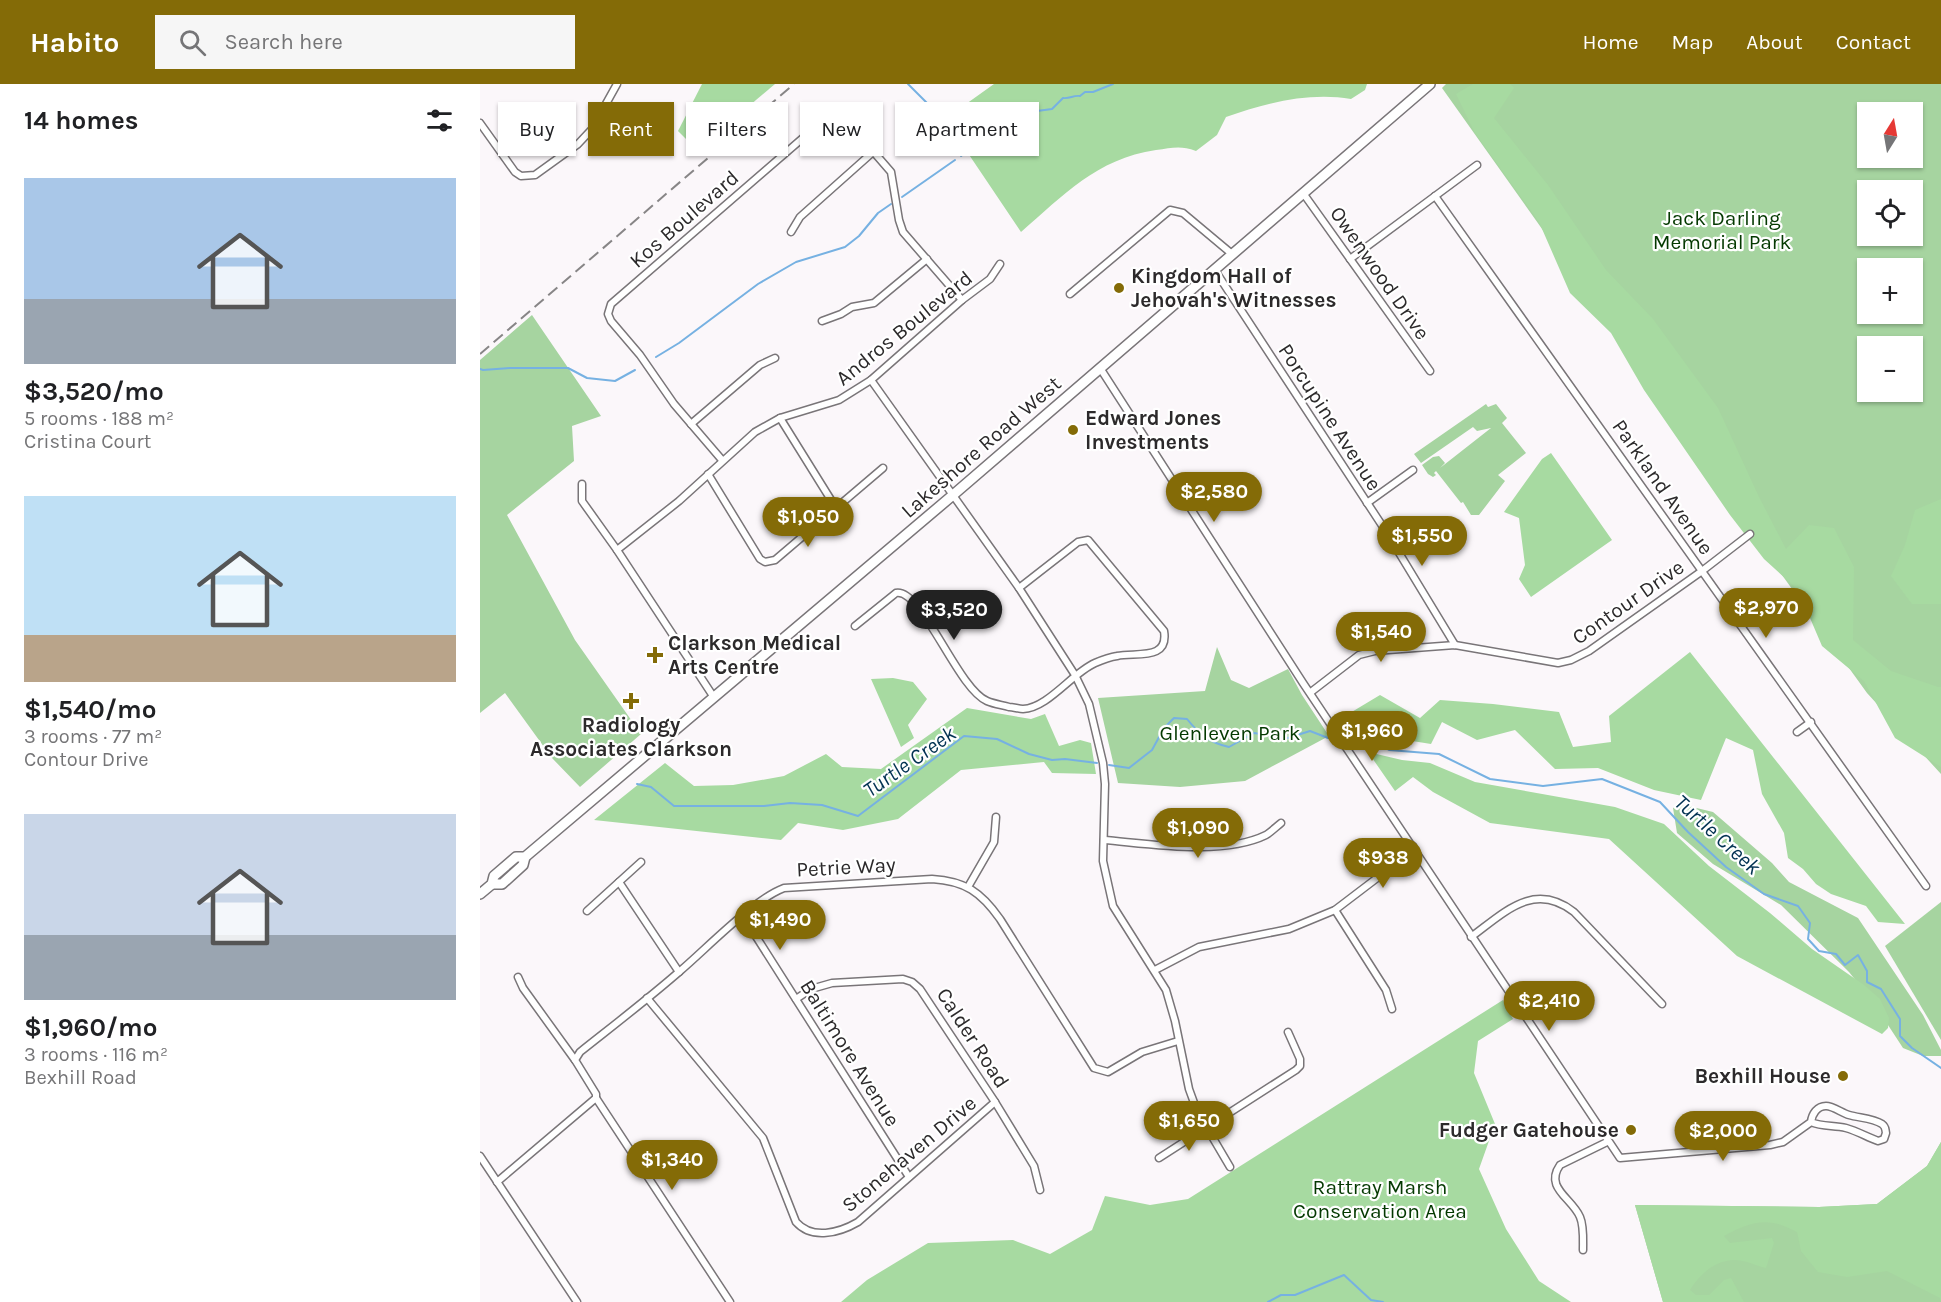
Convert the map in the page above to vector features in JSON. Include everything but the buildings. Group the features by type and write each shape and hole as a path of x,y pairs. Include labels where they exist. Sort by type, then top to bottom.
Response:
{"main road":[{"name":"Lakeshore Road West","path":"480,894 492,884 494,876 516,857 525,856 953,495 1430,84"}],"street":[{"path":"480,123 515,172 521,176 536,175 586,136 617,84"},
{"name":"Kos Boulevard","path":"722,460 674,404 608,314 612,304 800,140"},
{"path":"791,232 800,217 869,156"},
{"name":"Kos Boulevard","path":"877,156 891,172 903,232 962,300"},
{"path":"1350,259 1477,165"},
{"name":"Owenwood Drive","path":"1303,193 1430,371"},
{"name":"Parkland Avenue","path":"1435,196 1926,886"},
{"path":"1070,294 1170,210 1183,213 1232,254"},
{"path":"822,321 852,307 874,303 927,259"},
{"name":"Andros Boulevard","path":"617,550 679,501 755,432 780,418 839,400 871,381 962,300 990,279 1000,264"},
{"name":"Porcupine Avenue","path":"1214,269 1367,503 1455,645"},
{"path":"691,424 760,365 775,358"},
{"path":"1100,368 1471,937 1607,1142 1620,1158 1783,1142 1811,1122 1817,1110 1829,1106 1881,1124 1886,1133 1884,1138 1878,1140 1846,1128 1817,1125 1811,1122"},
{"path":"871,381 1019,588 1075,675 1089,704 1101,752 1105,784 1103,861 1115,912 1166,990 1189,1089 1197,1111 1230,1167"},
{"path":"780,418 836,508"},
{"path":"708,474 760,560 765,562 775,560 883,468"},
{"path":"1367,503 1413,470"},
{"path":"582,484 582,501 713,696"},
{"name":"Contour Drive","path":"1311,692 1359,655 1367,652 1455,645 1558,663 1571,660 1589,651 1750,534"},
{"path":"855,626 896,593 902,592 918,605 968,684 986,701 1023,709 1038,704 1075,675 1095,663 1117,656 1156,652 1165,641 1164,631 1088,540 1078,542 1019,588"},
{"path":"1797,732 1811,722"},
{"path":"968,886 994,842 996,817"},
{"path":"1104,840 1190,848 1208,847 1255,838 1266,834 1281,823"},
{"path":"1155,970 1199,948 1289,929 1335,910 1381,875 1413,846"},
{"path":"587,911 641,862"},
{"name":"Petrie Way","path":"575,1060 580,1052 774,891 795,886 932,879 949,880 968,886 988,902 1094,1068 1108,1072 1142,1052 1178,1041"},
{"path":"619,882 679,972"},
{"path":"1471,937 1523,902 1536,898 1562,902 1662,1004"},
{"path":"1335,910 1386,990 1392,1009"},
{"name":"Baltimore Avenue","path":"743,916 909,1177"},
{"path":"518,977 523,988 575,1060 596,1094 596,1098 730,1302"},
{"name":"Calder Road","path":"796,999 811,990 832,983 903,979 912,982 925,994 995,1102 1034,1166 1040,1190"},
{"name":"Stonehaven Drive","path":"647,998 763,1138 796,1222 802,1229 817,1233 840,1231 858,1222 995,1102"},
{"path":"1159,1158 1296,1070 1300,1066 1300,1059 1288,1032"},
{"path":"497,1182 596,1098"},
{"path":"1583,1250 1581,1220 1576,1209 1557,1188 1554,1182 1555,1172 1560,1165 1607,1142"},
{"path":"480,1156 577,1302"}],"green space":[{"path":"702,84 775,84 754,102 693,102"},
{"path":"994,84 1367,84 1365,90 1351,99 1319,97 1287,100 1226,117 1217,135 1196,151 1171,148 1116,161 1082,180 1021,232 970,156 1039,156 1039,102 969,102"},
{"name":"Jack Darling Memorial Park","path":"1446,84 1941,84 1941,774 1867,693 1748,528 1650,381 1442,88"},
{"path":"1473,84 1510,84 1514,88 1494,118 1548,185 1606,270 1653,319 1718,408 1786,549 1809,525 1834,528 1854,567 1853,640 1891,671 1941,687 1941,767 1895,738 1864,681 1822,646 1798,590 1764,559 1730,515 1644,390 1611,333 1570,293 1539,222 1475,133 1456,94"},
{"path":"686,115 686,139 678,131"},
{"path":"532,315 601,416 572,426 574,461 507,515 575,640 641,734 580,787 552,758 505,693 480,713 480,360"},
{"path":"1486,404 1488,407 1496,404 1507,418 1502,423 1526,453 1498,475 1505,481 1479,515 1471,515 1463,502 1461,503 1436,471 1433,477 1422,465 1433,457 1439,456 1445,463 1440,468 1491,428 1477,431 1473,427 1421,463 1414,454"},
{"path":"1551,453 1612,540 1531,597 1519,579 1525,565 1519,518 1504,512 1542,459"},
{"path":"1941,499 1941,604 1912,604 1891,576 1905,545 1915,510"},
{"name":"Glenleven Park","path":"1217,647 1231,680 1249,688 1288,669 1329,736 1245,781 1180,787 1118,783 1098,698 1205,691"},
{"path":"1690,652 1905,924 1878,922 1866,906 1831,894 1816,884 1803,869 1788,858 1784,833 1762,794 1753,750 1726,738 1701,800 1654,790 1598,768 1555,769 1515,730 1477,740 1442,722 1431,744 1356,732 1345,716 1380,695 1420,718 1440,700 1493,704 1559,712 1573,747 1611,742 1609,716"},
{"path":"893,678 913,682 927,699 908,725 914,738 901,747 871,679"},
{"path":"967,708 1031,719 1045,714 1059,746 1080,740 1091,743 1096,774 1052,773 1044,762 961,770 898,819 843,830 798,823 781,840 594,820 665,763 694,786 733,785 784,776 826,754 842,767 881,769"},
{"path":"1368,752 1402,760 1430,763 1475,782 1615,807 1664,824 1709,866 1812,949 1864,985 1880,999 1889,1018 1888,1028 1882,1034 1737,956 1609,839 1490,823 1433,792 1413,777 1395,791"},
{"path":"1680,804 1713,812 1772,863 1789,882 1858,918 1923,1015 1941,1050 1941,1056 1923,1056 1903,1048 1873,1002 1849,972 1781,905 1713,864 1677,833 1673,808"},
{"path":"1941,902 1941,1040 1885,946"},
{"name":"Rattray Marsh Conservation Area","path":"1503,1000 1513,1019 1478,1041 1474,1073 1495,1124 1479,1169 1506,1229 1539,1281 1571,1302 841,1302 867,1280 928,1243 1013,1240 1050,1254 1092,1230 1105,1196 1150,1205 1188,1199"},
{"path":"1941,1142 1941,1302 1663,1302 1635,1205 1819,1207 1877,1204 1927,1166"},
{"path":"1941,1142 1941,1302 1940,1298 1887,1271 1847,1277 1818,1272 1801,1251 1797,1232 1777,1224 1760,1222 1724,1236 1730,1243 1772,1238 1774,1243 1766,1268 1741,1261 1726,1261 1708,1270 1690,1290 1696,1295 1709,1295 1724,1280 1731,1278 1744,1302 1663,1302 1635,1205 1819,1207 1877,1204 1927,1166"}],"waterway":[{"path":"908,84 947,123 979,115 1003,119 1010,126 1017,124 1022,113 1052,109 1063,98 1080,96 1085,92 1093,92 1113,84"},
{"path":"902,197 955,160"},
{"path":"656,357 679,343 758,284 796,262 845,247 859,236 878,213 891,204"},
{"path":"480,369 568,368 587,378 615,381 635,370"},
{"name":"Turtle Creek","path":"1109,765 1129,768 1152,750 1164,728 1174,718 1187,719 1205,737 1229,747 1254,733 1288,738 1310,731 1328,738 1333,737"},
{"name":"Turtle Creek","path":"1345,735 1359,733 1389,750 1439,754 1490,779 1543,786 1602,779 1660,802 1726,867 1764,894 1798,906 1810,923 1808,939 1819,951 1836,954 1845,965 1858,955 1867,971 1867,982 1881,989 1900,1019 1900,1036 1912,1048 1941,1068"},
{"name":"Turtle Creek","path":"637,784 651,787 674,806 764,806 790,803 822,805 858,816 964,736 997,739 1029,754 1052,760 1065,759 1097,763"},
{"path":"1268,1302 1281,1295 1295,1295 1344,1275 1371,1300 1383,1302"}],"railway":[{"path":"480,354 794,84"}],"place":[{"name":"Kingdom Hall of Jehovah's Witnesses","path":"1119,288"},
{"name":"Edward Jones Investments","path":"1073,430"},
{"name":"Clarkson Medical Arts Centre","path":"655,655"},
{"name":"Radiology Associates Clarkson","path":"631,701"},
{"name":"Bexhill House","path":"1843,1076"},
{"name":"Fudger Gatehouse","path":"1631,1130"}]}
